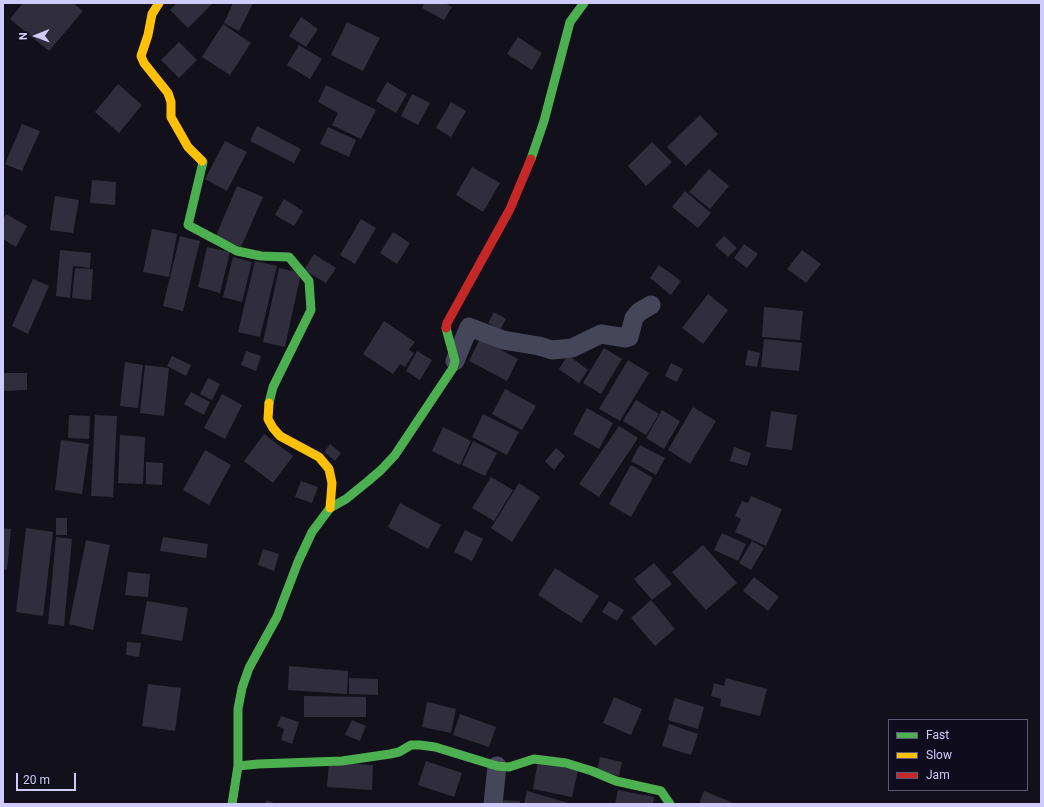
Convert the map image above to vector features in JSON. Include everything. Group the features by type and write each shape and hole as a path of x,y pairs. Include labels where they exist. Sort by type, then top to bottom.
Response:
{"street":[{"path":"159,3 152,14 148,35 141,56 144,63 168,93 171,102 171,118 188,147 203,162 188,225 237,251 261,256 289,257 309,281 311,310 273,387 268,408 268,419 280,436 319,457 329,469 332,483 330,508"},
{"path":"455,361 446,329 447,323 510,209 530,162 544,121 570,22 584,3"},
{"path":"232,804 238,766 238,709 242,688 249,668 277,616 298,562 312,532 330,508 346,499 367,482 381,470 395,454 449,373 469,326 504,340 540,346 552,350 572,348 602,334 626,338 629,337 634,318 639,312 651,305"},
{"path":"238,766 342,761 399,752 411,745 434,747 497,766 509,766 534,759 566,763 592,771 616,781 661,790 670,804"},
{"path":"493,804 497,766"}],"building":[{"path":"23,3 73,3 83,11 49,51 10,19"},
{"path":"177,3 213,3 188,28 170,10"},
{"path":"233,3 253,3 239,31 224,23"},
{"path":"424,3 445,3 452,7 444,20 422,8"},
{"path":"301,17 318,29 306,47 289,36"},
{"path":"347,22 380,38 363,71 331,55"},
{"path":"223,24 251,43 230,75 202,57"},
{"path":"518,37 542,53 532,70 507,54"},
{"path":"179,42 197,60 179,78 161,60"},
{"path":"299,45 322,59 310,79 287,65"},
{"path":"387,82 407,94 396,113 376,101"},
{"path":"118,84 142,105 119,133 95,112"},
{"path":"326,85 376,110 361,139 332,125 338,113 318,102"},
{"path":"412,94 430,103 418,125 401,116"},
{"path":"451,102 466,111 451,137 436,128"},
{"path":"700,115 718,134 686,166 667,147"},
{"path":"22,124 40,131 22,171 5,164"},
{"path":"257,126 301,149 294,163 250,141"},
{"path":"328,127 356,140 349,157 320,144"},
{"path":"225,141 247,152 227,191 205,179"},
{"path":"652,142 672,162 646,186 628,166"},
{"path":"472,167 500,183 483,212 456,195"},
{"path":"709,169 729,186 710,209 689,192"},
{"path":"92,180 116,182 115,205 90,203"},
{"path":"237,186 263,197 241,247 216,236"},
{"path":"685,191 711,213 698,228 672,207"},
{"path":"55,196 79,200 73,233 50,230"},
{"path":"284,199 303,211 294,226 275,215"},
{"path":"6,214 27,226 16,247 3,239 3,220"},
{"path":"361,219 376,228 355,264 340,255"},
{"path":"152,229 177,234 169,277 143,272"},
{"path":"393,232 410,243 397,264 380,253"},
{"path":"180,236 200,241 183,311 163,306"},
{"path":"724,236 737,248 728,257 715,245"},
{"path":"744,244 758,254 747,268 734,258"},
{"path":"207,247 230,252 220,293 198,287"},
{"path":"60,250 91,253 90,268 73,266 70,298 56,296"},
{"path":"802,250 821,264 806,283 787,269"},
{"path":"314,254 336,268 326,283 304,270"},
{"path":"233,257 252,262 242,302 223,297"},
{"path":"255,261 277,266 260,337 238,332"},
{"path":"659,265 681,281 671,295 650,278"},
{"path":"75,268 93,269 91,300 72,298"},
{"path":"279,268 301,273 285,347 263,342"},
{"path":"33,279 49,286 28,334 12,326"},
{"path":"708,294 728,310 703,344 682,328"},
{"path":"764,307 803,311 800,340 762,337"},
{"path":"494,312 506,319 500,330 488,323"},
{"path":"384,321 415,342 409,350 414,353 405,367 400,364 393,374 363,354"},
{"path":"480,339 518,359 507,381 469,361"},
{"path":"764,339 802,343 799,371 761,367"},
{"path":"604,348 622,359 601,394 583,383"},
{"path":"748,350 760,353 757,367 745,365"},
{"path":"246,351 261,356 256,371 241,365"},
{"path":"417,351 432,360 420,380 406,371"},
{"path":"568,355 588,370 579,383 559,369"},
{"path":"172,356 191,365 186,376 167,366"},
{"path":"628,360 649,373 620,421 599,409"},
{"path":"125,362 143,365 138,408 120,406"},
{"path":"671,363 683,369 677,382 665,376"},
{"path":"145,365 169,368 164,416 140,413"},
{"path":"3,373 27,373 27,390 3,391"},
{"path":"208,378 220,384 212,400 200,394"},
{"path":"505,389 536,406 522,430 492,414"},
{"path":"191,392 210,402 204,415 184,404"},
{"path":"222,394 242,405 225,439 204,428"},
{"path":"636,400 659,414 646,435 623,421"},
{"path":"693,407 716,421 690,464 668,450"},
{"path":"587,408 613,423 599,449 573,434"},
{"path":"662,410 680,421 664,449 646,438"},
{"path":"771,411 797,415 792,450 766,447"},
{"path":"483,414 519,432 507,455 472,437"},
{"path":"69,415 90,416 89,439 68,438"},
{"path":"95,415 117,416 113,497 91,496"},
{"path":"619,426 638,438 599,497 579,484"},
{"path":"443,427 471,441 460,465 432,451"},
{"path":"264,434 293,456 273,483 244,461"},
{"path":"120,435 145,437 143,484 118,483"},
{"path":"61,440 89,444 82,494 55,490"},
{"path":"473,441 497,453 485,476 462,465"},
{"path":"330,444 341,453 335,461 324,452"},
{"path":"640,445 665,458 656,475 631,461"},
{"path":"734,447 751,453 747,466 730,461"},
{"path":"556,448 565,456 554,470 545,461"},
{"path":"205,450 231,465 209,505 183,490"},
{"path":"146,462 163,463 162,485 146,484"},
{"path":"631,465 653,478 631,517 609,504"},
{"path":"491,477 513,490 494,521 472,508"},
{"path":"301,481 318,487 312,503 295,497"},
{"path":"519,483 540,497 512,542 491,528"},
{"path":"751,496 782,509 766,546 735,532 741,519 735,516 742,501 748,503"},
{"path":"400,503 441,525 428,549 388,527"},
{"path":"56,518 67,518 67,535 56,535"},
{"path":"3,528 11,529 7,570 3,569"},
{"path":"26,528 53,532 43,616 16,612"},
{"path":"465,530 483,539 472,561 454,552"},
{"path":"722,533 746,544 738,561 714,550"},
{"path":"56,537 72,539 64,626 48,624"},
{"path":"163,537 208,544 206,558 160,551"},
{"path":"86,540 110,545 93,630 69,624"},
{"path":"752,541 764,548 751,570 739,563"},
{"path":"703,545 737,583 706,610 672,572"},
{"path":"263,549 279,554 274,571 258,565"},
{"path":"654,563 672,584 652,600 634,579"},
{"path":"555,568 599,596 581,623 538,595"},
{"path":"128,572 150,574 148,597 125,595"},
{"path":"754,577 779,597 768,611 743,591"},
{"path":"651,600 675,629 655,646 631,618"},
{"path":"147,601 188,608 182,641 141,634"},
{"path":"609,601 624,610 617,621 602,612"},
{"path":"127,642 141,643 139,657 126,655"},
{"path":"289,666 348,671 347,694 288,690"},
{"path":"349,678 378,679 378,695 349,694"},
{"path":"726,678 767,689 760,716 720,706 721,699 711,696 714,683 724,686"},
{"path":"148,684 181,688 175,731 142,726"},
{"path":"304,696 366,697 366,717 304,717"},
{"path":"614,697 642,709 631,735 603,723"},
{"path":"675,698 704,707 698,729 668,720"},
{"path":"427,702 456,709 451,733 422,727"},
{"path":"460,714 496,727 489,747 453,735"},
{"path":"281,716 299,722 292,744 281,740 284,729 277,726"},
{"path":"352,720 366,726 360,741 345,735"},
{"path":"669,724 698,734 691,755 662,746"},
{"path":"600,757 622,762 619,776 597,771"},
{"path":"426,761 462,773 454,797 418,785"},
{"path":"538,761 578,770 572,797 533,789"},
{"path":"329,762 373,765 372,790 327,787"},
{"path":"618,790 654,797 653,804 615,804"},
{"path":"527,791 572,804 524,804"},
{"path":"704,791 736,804 699,804"},
{"path":"266,800 277,804 265,804"},
{"path":"500,800 520,801 520,804 500,804"}],"traffic: fast":[{"path":"531,159 544,121 570,22 584,3"},
{"path":"202,161 188,225 237,251 261,256 289,257 309,281 311,310 273,387 269,403"},
{"path":"232,804 238,766 238,709 242,688 249,668 277,617 298,562 312,532 330,508 346,499 367,482 395,455 453,368 455,361 446,328"},
{"path":"238,766 342,761 390,754 399,752 411,745 420,745 435,747 497,766 509,767 534,759 566,763 592,771 616,781 661,791 670,804"}],"traffic: slow":[{"path":"159,3 152,14 148,35 141,56 144,63 168,93 171,102 171,117 188,147 202,161"},
{"path":"269,403 268,419 280,436 319,457 329,469 332,483 330,508"}],"traffic: jam":[{"path":"446,328 447,323 510,209 531,159"}]}
